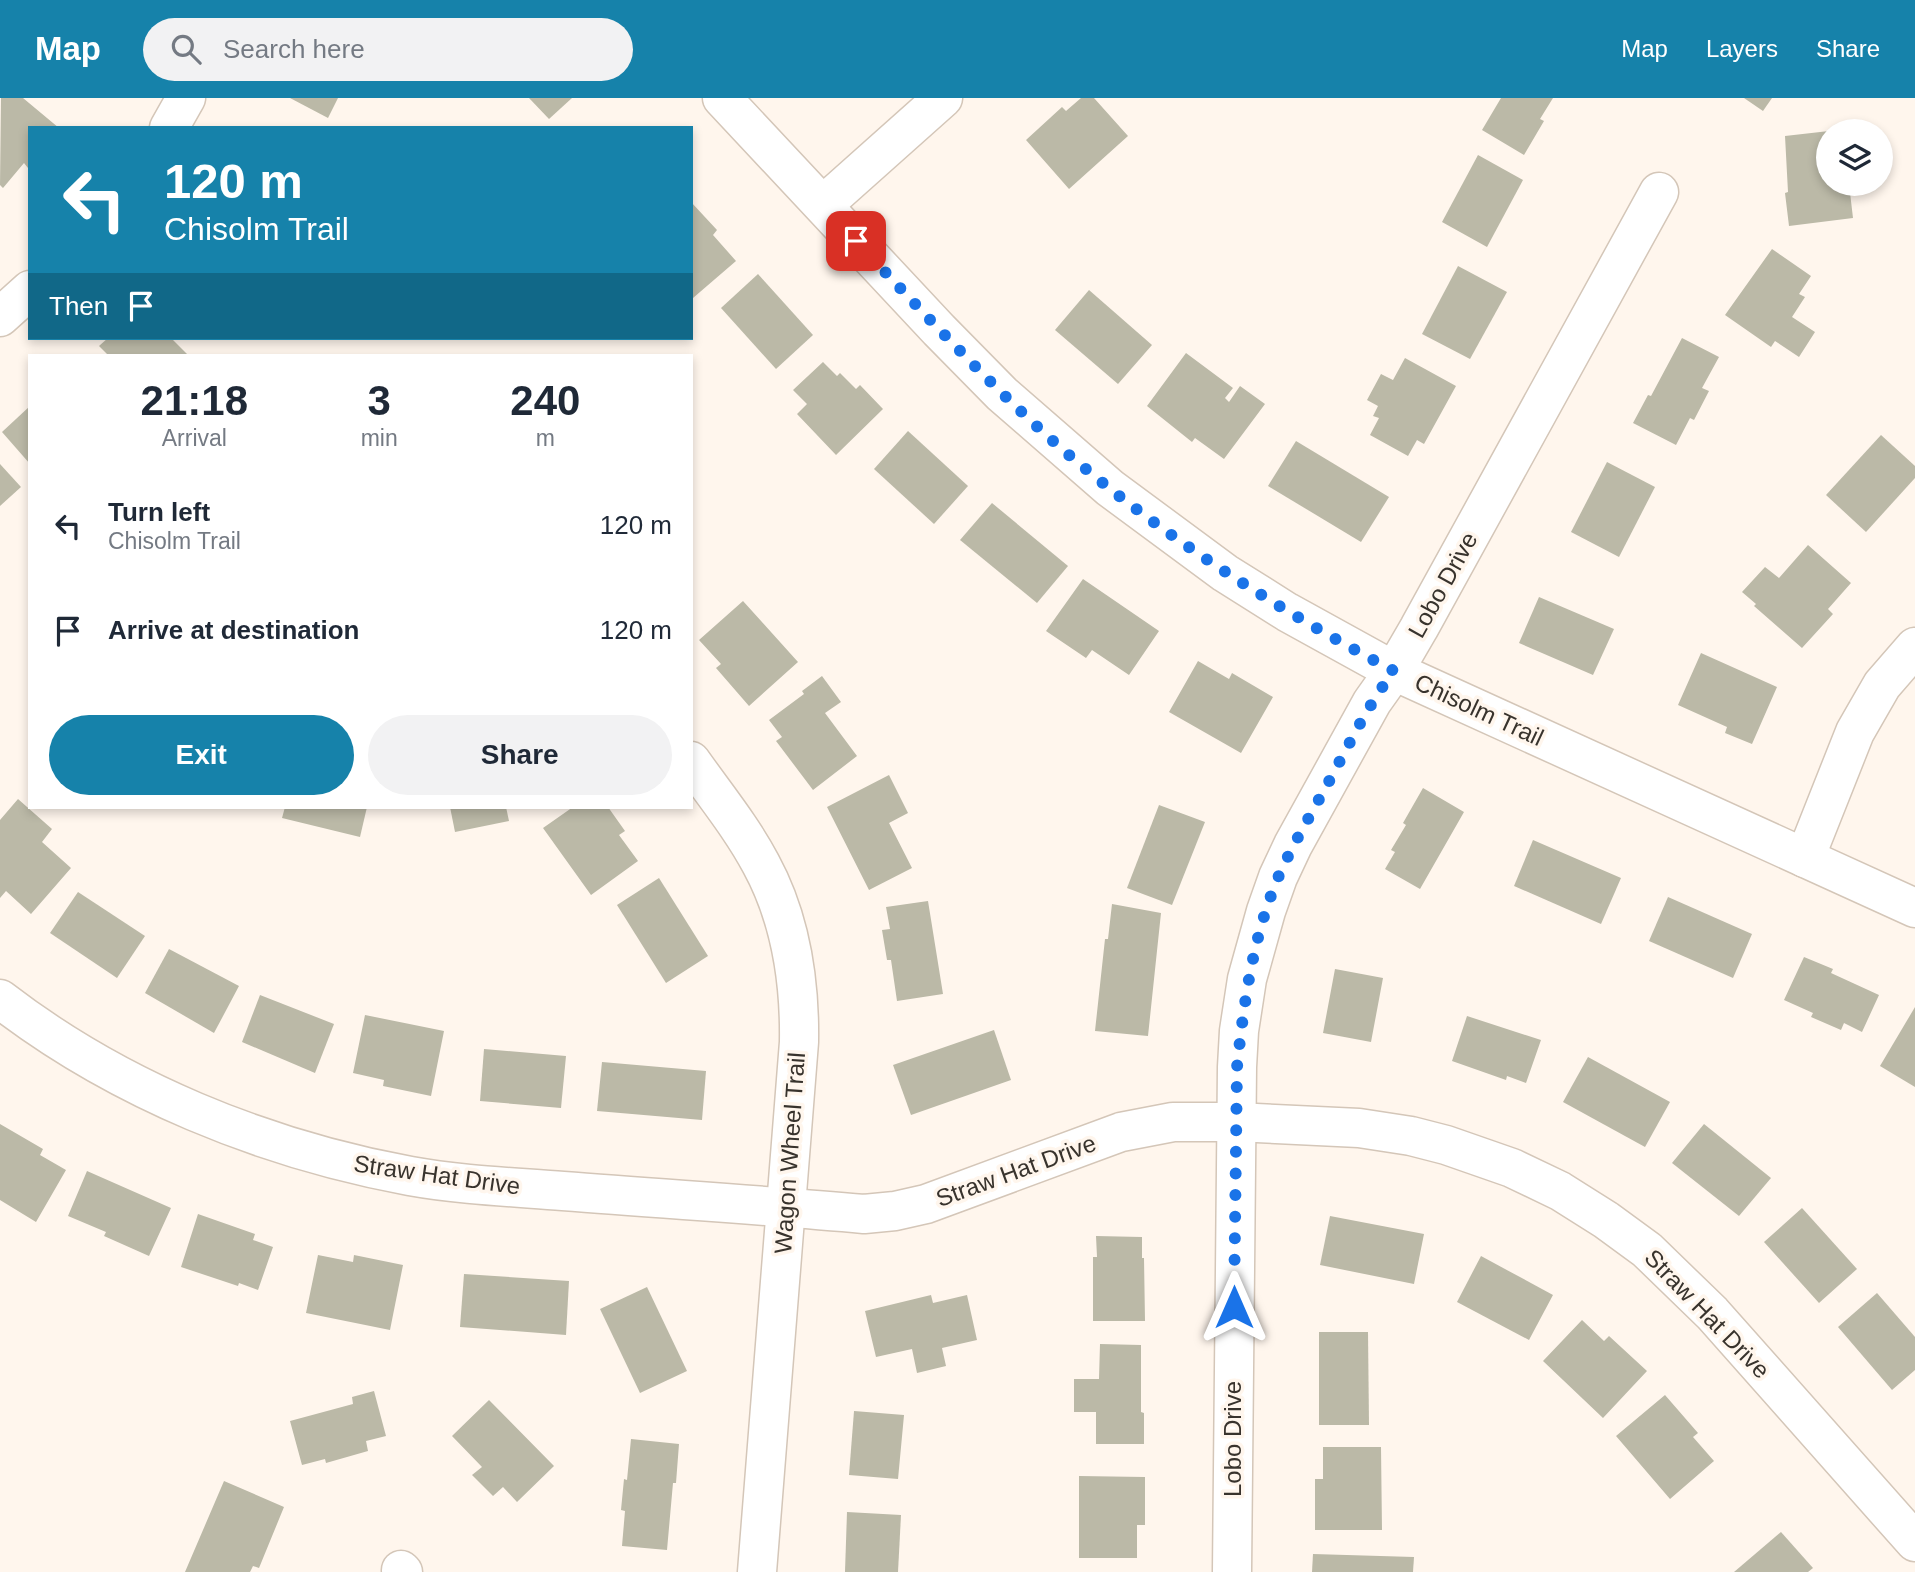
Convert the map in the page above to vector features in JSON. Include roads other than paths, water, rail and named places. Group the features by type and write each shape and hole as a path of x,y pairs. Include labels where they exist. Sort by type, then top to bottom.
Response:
{"street":[{"path":"170,126 186,98"},
{"name":"Chisolm Trail","path":"722,98 1002,394 1110,488 1225,573 1287,612 1394,671 1915,908"},
{"path":"823,205 943,98"},
{"name":"Lobo Drive","path":"1232,1572 1236,1122 1242,1014 1248,979 1272,894 1293,845 1372,702 1394,671 1659,192"},
{"path":"0,317 28,292"},
{"path":"1805,858 1855,732 1882,685 1915,647"},
{"name":"Wagon Wheel Trail","path":"693,764 762,865 789,933 796,969 799,1023 757,1572"},
{"name":"Straw Hat Drive","path":"0,999 92,1059 172,1101 237,1128 322,1155 410,1176 444,1181 842,1214 895,1211 926,1203 1122,1132 1183,1122 1359,1128 1411,1136 1446,1145 1512,1168 1576,1201 1647,1250 1688,1288 1915,1542"}]}
